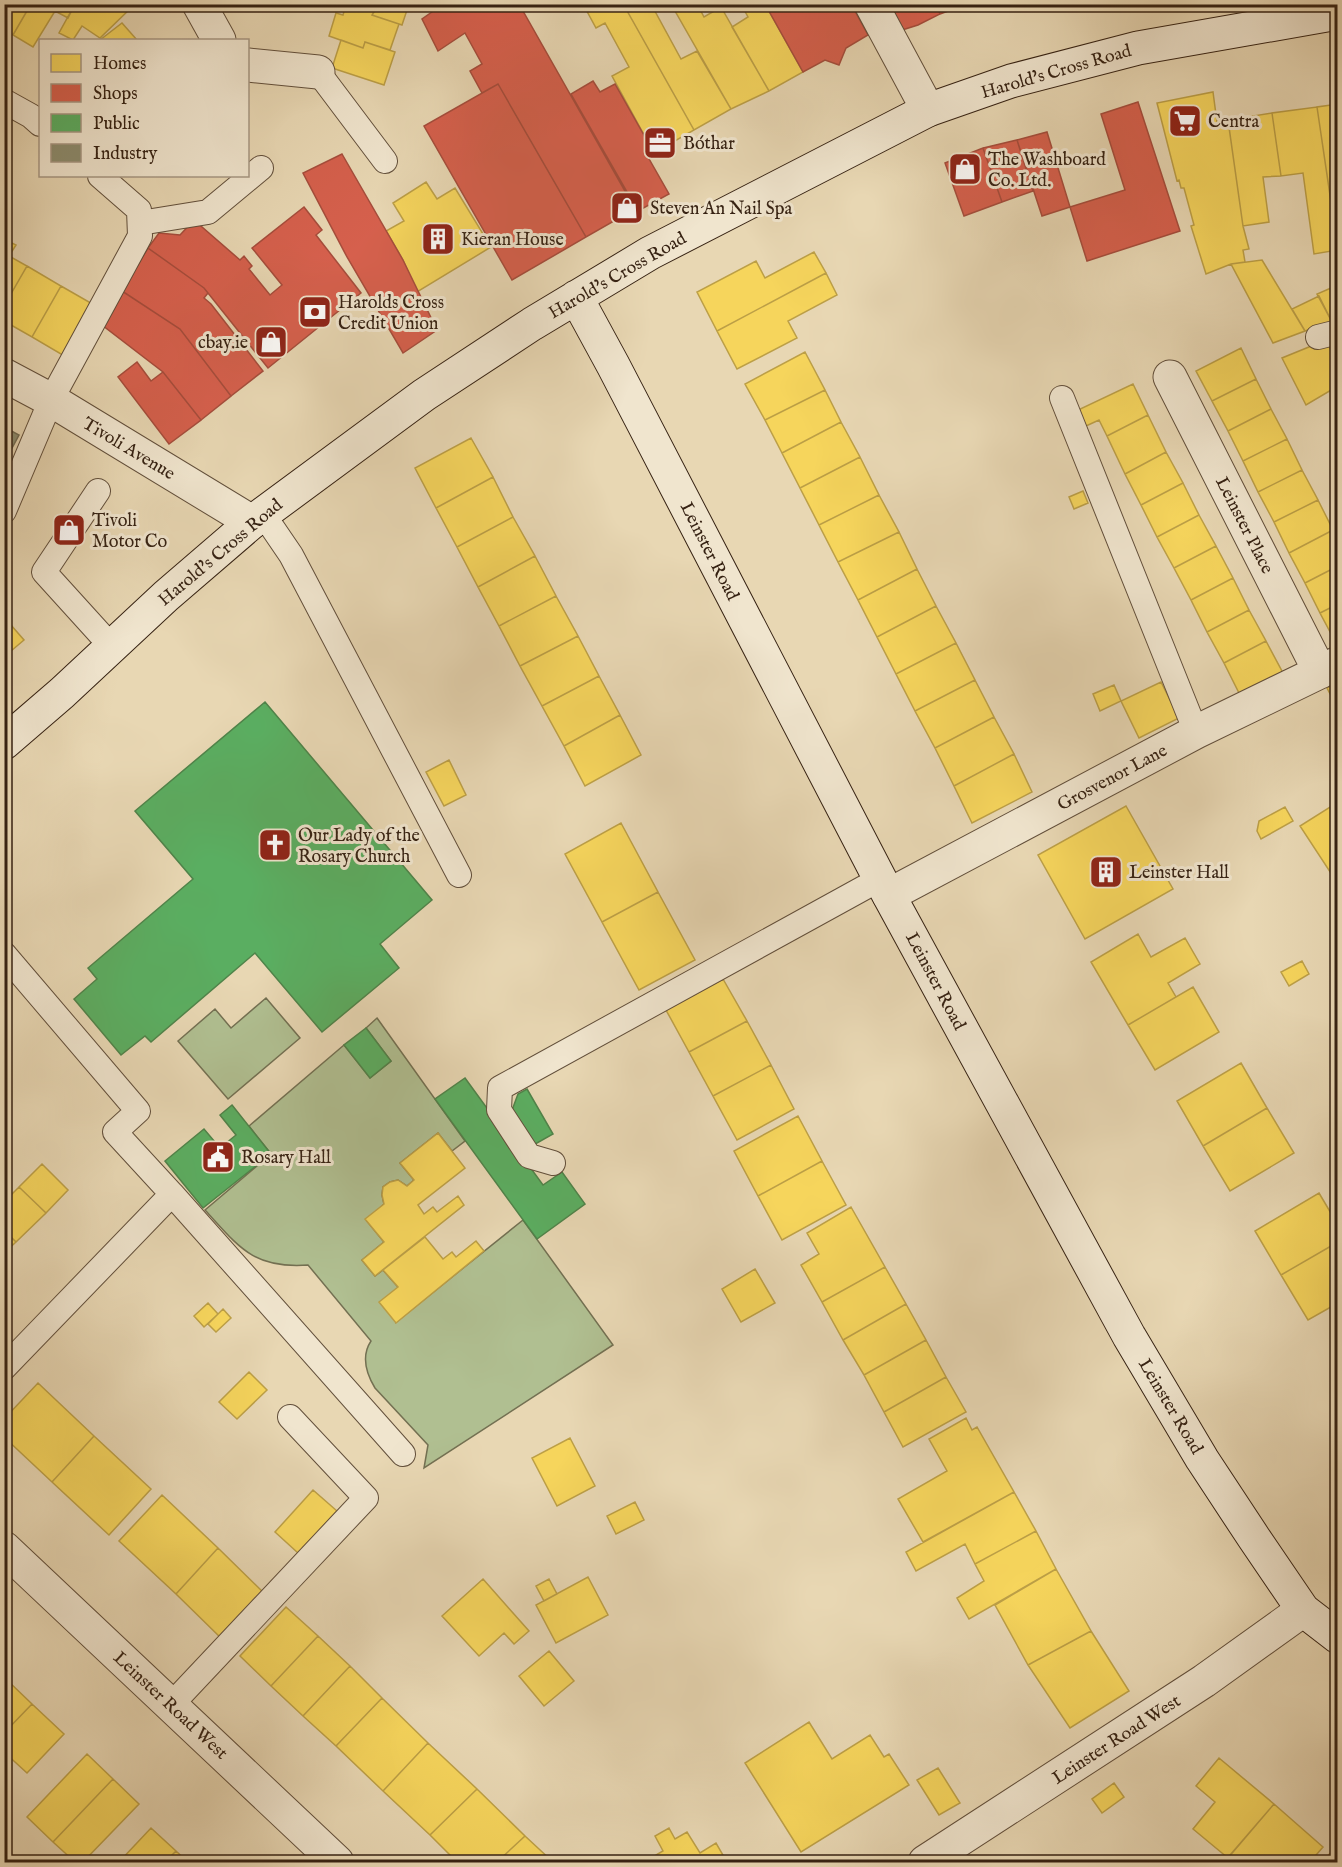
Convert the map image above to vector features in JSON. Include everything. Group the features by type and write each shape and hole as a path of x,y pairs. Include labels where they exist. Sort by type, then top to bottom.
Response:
{"street":[{"path":"199,4 218,39"},
{"path":"871,4 928,110"},
{"name":"Harold's Cross Road","path":"4,743 166,596 257,518 424,395 576,297 650,253 928,110 1011,81 1138,48 1338,13"},
{"path":"249,65 318,72"},
{"name":"Leinster Road","path":"576,297 884,887 1129,1336 1202,1459 1303,1610 1338,1637"},
{"name":"Tivoli Avenue","path":"4,375 257,518"},
{"name":"Leinster Place","path":"1170,377 1329,668"},
{"name":"Grosvenor Lane","path":"884,887 1329,668"},
{"name":"Leinster Road West","path":"4,1548 337,1863"},
{"name":"Leinster Road West","path":"925,1863 1204,1681 1303,1610"}],"lane":[{"path":"318,72 385,161"},
{"path":"4,100 39,123"},
{"path":"140,223 208,212 261,168"},
{"path":"4,511 51,400 140,236 140,210 101,177"},
{"path":"1062,398 1196,732"},
{"path":"98,491 44,572 112,647"},
{"path":"257,518 291,555 459,875"},
{"path":"553,1163 529,1155 499,1110 500,1088 884,887"},
{"path":"4,954 138,1111 115,1132 403,1454"},
{"path":"4,1368 172,1194"},
{"path":"171,1705 366,1498 290,1417"}],"green space":[{"path":"266,998 300,1038 228,1099 178,1041 215,1009 231,1028"},
{"path":"377,1018 465,1141 452,1151 438,1133 400,1163 414,1180 407,1186 398,1180 383,1187 384,1204 367,1221 384,1242 362,1260 375,1276 383,1270 398,1287 396,1322 523,1220 613,1345 424,1468 428,1445 375,1388 369,1376 365,1359 371,1341 308,1265 273,1263 260,1259 238,1245 205,1210 271,1154 249,1126 344,1045 370,1078 391,1061 366,1028"}],"building: Homes":[{"path":"4,4 31,4 13,35 4,30"},
{"path":"31,4 75,4 68,18 55,11 33,47 13,35"},
{"path":"75,4 135,4 100,38 82,26 74,39 59,33"},
{"path":"346,4 374,12 372,15 399,24 390,50 365,42 363,48 329,36 336,13 343,15"},
{"path":"409,4 402,25 372,15 374,12 353,5"},
{"path":"583,4 621,4 624,10 626,9 694,130 654,153 612,76 629,67 605,23 596,28"},
{"path":"627,4 651,4 681,59 697,51 731,109 694,130 626,9 629,8"},
{"path":"671,4 697,4 704,17 721,7 769,91 731,109"},
{"path":"741,4 765,4 803,72 769,91 732,27 748,17"},
{"path":"122,23 136,39 101,39"},
{"path":"341,40 363,48 365,42 395,52 384,85 332,68"},
{"path":"1213,92 1217,122 1228,120 1243,226 1249,249 1243,250 1245,262 1231,264 1206,274 1191,226 1194,225 1184,188 1181,188 1179,180 1177,181 1157,103"},
{"path":"1338,104 1338,249 1317,107"},
{"path":"1317,107 1338,250 1314,254 1303,173 1281,176 1272,113"},
{"path":"1272,113 1281,176 1263,177 1269,222 1243,226 1228,120"},
{"name":"Kieran House","path":"426,182 437,199 455,188 491,247 417,292 403,260 386,231 404,221 393,203"},
{"path":"4,239 16,245 9,256 27,266 4,306"},
{"path":"814,252 826,273 717,331 697,292 756,261 765,278"},
{"path":"1262,260 1305,331 1273,343 1231,264"},
{"path":"27,266 61,286 32,337 4,321 4,306"},
{"path":"826,273 837,295 788,321 797,338 737,369 717,331"},
{"path":"1338,285 1338,321 1332,322 1317,294"},
{"path":"61,286 96,306 66,357 32,337"},
{"path":"1319,296 1332,322 1305,331 1292,309"},
{"path":"1326,340 1338,365 1338,386 1306,405 1282,358"},
{"path":"1241,348 1256,379 1212,401 1196,371"},
{"path":"805,352 825,390 765,420 745,384"},
{"path":"1256,379 1271,409 1228,431 1212,401"},
{"path":"1133,384 1148,415 1107,436 1099,420 1086,426 1078,410"},
{"path":"825,390 841,422 782,453 765,420"},
{"path":"1271,409 1287,439 1243,461 1228,431"},
{"path":"1148,415 1166,452 1125,474 1107,436"},
{"path":"841,422 860,457 800,488 782,453"},
{"path":"471,438 493,477 436,508 415,468"},
{"path":"1287,439 1302,470 1258,492 1243,461"},
{"path":"1166,452 1183,483 1141,505 1125,474"},
{"path":"860,457 879,495 819,525 800,488"},
{"path":"1302,470 1318,500 1274,522 1258,492"},
{"path":"493,477 513,517 457,547 436,508"},
{"path":"1183,483 1199,515 1157,537 1141,505"},
{"path":"1083,491 1088,503 1074,509 1069,497"},
{"path":"879,495 899,532 838,562 819,525"},
{"path":"1318,500 1333,530 1289,553 1274,522"},
{"path":"1199,515 1216,546 1174,568 1157,537"},
{"path":"513,517 535,556 478,587 457,547"},
{"path":"1333,530 1338,539 1338,566 1305,583 1289,553"},
{"path":"899,532 917,569 858,600 838,562"},
{"path":"1216,546 1233,578 1191,600 1174,568"},
{"path":"535,556 556,596 499,626 478,587"},
{"path":"1338,566 1338,604 1320,613 1305,583"},
{"path":"917,569 936,606 877,637 858,600"},
{"path":"1233,578 1249,610 1207,632 1191,600"},
{"path":"556,596 578,636 520,666 499,626"},
{"path":"1338,604 1338,643 1336,643 1320,613"},
{"path":"936,606 956,643 896,674 877,637"},
{"path":"1249,610 1266,641 1224,663 1207,632"},
{"path":"4,617 24,640 4,657"},
{"path":"578,636 599,676 542,706 520,666"},
{"path":"1266,641 1283,673 1240,695 1224,663"},
{"path":"956,643 975,680 915,711 896,674"},
{"path":"599,676 620,715 564,746 542,706"},
{"path":"975,680 994,717 935,748 915,711"},
{"path":"1161,682 1179,718 1139,738 1121,701"},
{"path":"1338,682 1338,709 1327,688"},
{"path":"1114,685 1121,701 1100,711 1093,694"},
{"path":"620,715 641,755 585,786 564,746"},
{"path":"994,717 1014,754 954,786 935,748"},
{"path":"1014,754 1032,792 972,823 954,786"},
{"path":"449,760 466,795 444,806 426,772"},
{"path":"1338,802 1338,884 1300,826"},
{"name":"Leinster Hall","path":"1126,806 1173,889 1085,939 1038,855"},
{"path":"1285,807 1293,821 1261,839 1257,831 1259,821"},
{"path":"621,823 658,892 602,922 565,854"},
{"path":"658,892 695,960 639,990 602,922"},
{"path":"1138,934 1151,957 1185,938 1200,964 1168,983 1176,997 1128,1025 1091,962"},
{"path":"1302,961 1309,974 1289,986 1281,972"},
{"path":"723,979 747,1021 689,1052 666,1010"},
{"path":"1193,987 1219,1032 1155,1070 1128,1025"},
{"path":"747,1021 771,1065 713,1096 689,1052"},
{"path":"1241,1063 1267,1108 1203,1146 1177,1101"},
{"path":"771,1065 794,1109 737,1140 713,1096"},
{"path":"1267,1108 1294,1153 1230,1191 1203,1146"},
{"path":"798,1116 822,1161 758,1196 734,1151"},
{"path":"438,1133 465,1168 418,1205 424,1214 433,1207 437,1212 458,1196 464,1205 375,1276 362,1260 384,1242 365,1219 384,1204 383,1187 398,1180 407,1186 414,1180 400,1163"},
{"path":"822,1161 846,1205 782,1240 758,1196"},
{"path":"42,1164 68,1190 46,1213 19,1187"},
{"path":"19,1187 46,1213 16,1242 4,1230 4,1202"},
{"path":"1319,1193 1338,1225 1338,1242 1281,1275 1255,1231"},
{"path":"851,1207 885,1267 822,1302 801,1265 819,1254 807,1233"},
{"path":"4,1230 16,1242 4,1253"},
{"path":"425,1237 443,1259 452,1252 456,1257 476,1241 484,1251 396,1323 379,1302 398,1287 383,1270"},
{"path":"1338,1242 1338,1303 1308,1320 1281,1275"},
{"path":"885,1267 906,1304 843,1340 822,1302"},
{"path":"755,1269 775,1303 741,1322 722,1289"},
{"path":"208,1303 218,1314 204,1327 194,1316"},
{"path":"906,1304 926,1340 864,1375 843,1340"},
{"path":"223,1309 231,1318 216,1332 208,1324"},
{"path":"926,1340 946,1377 884,1412 864,1375"},
{"path":"249,1372 267,1390 237,1419 219,1402"},
{"path":"946,1377 966,1412 903,1447 884,1412"},
{"path":"38,1383 94,1436 52,1482 4,1437 4,1419"},
{"path":"966,1418 972,1430 977,1427 1014,1492 923,1542 898,1499 947,1471 929,1439"},
{"path":"94,1436 151,1489 109,1535 52,1482"},
{"path":"570,1438 595,1486 557,1506 532,1458"},
{"path":"313,1490 337,1511 298,1553 275,1532"},
{"path":"1014,1492 1036,1531 975,1564 965,1544 916,1571 906,1552"},
{"path":"162,1495 218,1548 176,1594 119,1541"},
{"path":"635,1502 644,1520 616,1534 607,1516"},
{"path":"1036,1531 1056,1569 969,1619 957,1598 984,1581 975,1564"},
{"path":"218,1548 267,1596 225,1642 176,1594"},
{"path":"1056,1569 1091,1631 1028,1665 995,1605"},
{"path":"588,1577 608,1615 556,1643 536,1605"},
{"path":"483,1579 529,1631 514,1644 504,1633 479,1656 442,1616"},
{"path":"549,1579 557,1594 544,1601 536,1586"},
{"path":"286,1607 318,1636 271,1686 240,1656"},
{"path":"1091,1631 1129,1691 1070,1728 1028,1665"},
{"path":"318,1636 350,1666 303,1716 271,1686"},
{"path":"549,1651 574,1681 544,1706 519,1676"},
{"path":"350,1666 382,1698 336,1746 303,1716"},
{"path":"7,1680 32,1704 4,1733 4,1682"},
{"path":"382,1698 428,1743 383,1791 336,1746"},
{"path":"32,1704 64,1734 27,1773 4,1752 4,1733"},
{"path":"809,1722 832,1759 870,1735 884,1757 889,1754 909,1785 801,1852 745,1763"},
{"path":"428,1743 477,1789 430,1835 383,1791"},
{"path":"87,1754 113,1779 53,1842 27,1817"},
{"path":"1219,1758 1274,1804 1228,1858 1193,1829 1215,1802 1196,1786"},
{"path":"938,1768 960,1803 939,1815 917,1780"},
{"path":"113,1779 139,1804 83,1862 75,1862 53,1842"},
{"path":"1114,1783 1124,1797 1102,1813 1092,1799"},
{"path":"477,1789 525,1836 497,1862 457,1862 430,1835"},
{"path":"1274,1804 1323,1847 1310,1862 1224,1862"},
{"path":"151,1828 176,1851 165,1862 119,1862"},
{"path":"669,1828 675,1839 687,1832 700,1853 716,1843 727,1862 644,1862 663,1851 655,1836"},
{"path":"525,1836 553,1862 497,1862"},
{"path":"1334,1849 1338,1853 1338,1862 1322,1862"},
{"path":"176,1851 188,1862 165,1862"}],"building: Shops":[{"path":"438,4 519,4 635,209 586,237 498,84 482,93 470,71 482,64 465,33 438,51 422,19 439,7"},
{"path":"765,4 851,4 868,35 846,48 839,65 825,60 803,72"},
{"path":"900,4 936,4 940,14 902,30 892,8"},
{"path":"936,4 967,4 940,14"},
{"path":"593,81 600,92 615,84 654,153 648,157 669,194 638,211 571,94"},
{"path":"498,84 586,237 512,280 424,126"},
{"path":"1138,102 1180,231 1087,261 1070,207 1125,190 1101,114"},
{"path":"1047,132 1070,207 1042,216 1017,140"},
{"path":"1017,140 1033,191 1002,202 983,148"},
{"path":"983,148 1002,202 964,216 945,163"},
{"path":"342,154 403,260 437,330 403,353 347,257 303,173"},
{"path":"304,207 322,230 316,235 361,293 268,368 204,288 148,248 159,233 180,235 194,220 240,260 244,256 252,266 249,269 270,295 282,285 252,248"},
{"path":"148,248 204,288 208,293 204,298 263,371 231,396 180,329 122,291"},
{"path":"122,291 180,329 231,396 201,420 163,372 102,325"},
{"path":"137,362 151,381 163,372 201,420 169,444 118,377"}],"building: Public":[{"name":"Our Lady of the Rosary Church","path":"265,702 432,900 380,944 399,968 322,1032 255,953 151,1042 145,1036 121,1055 74,999 97,979 88,968 193,879 135,811"},
{"path":"366,1028 391,1061 370,1078 344,1045"},
{"path":"465,1078 543,1185 562,1172 585,1204 537,1239 435,1099"},
{"path":"527,1089 553,1134 530,1147 511,1113 518,1094"},
{"name":"Rosary Hall","path":"232,1105 271,1154 203,1208 165,1161 204,1129 220,1148 236,1135 220,1115"}],"building: Industry":[{"path":"4,427 19,435 4,463"}],"place":[{"name":"Centra","path":"1185,121"},
{"name":"Bóthar","path":"660,143"},
{"name":"The Washboard Co. Ltd.","path":"965,169"},
{"name":"Steven An Nail Spa","path":"627,208"},
{"name":"Kieran House","path":"438,239"},
{"name":"Harolds Cross Credit Union","path":"315,312"},
{"name":"cbay.ie","path":"271,342"},
{"name":"Tivoli Motor Co","path":"69,530"},
{"name":"Our Lady of the Rosary Church","path":"275,845"},
{"name":"Leinster Hall","path":"1106,872"},
{"name":"Rosary Hall","path":"218,1157"}]}
